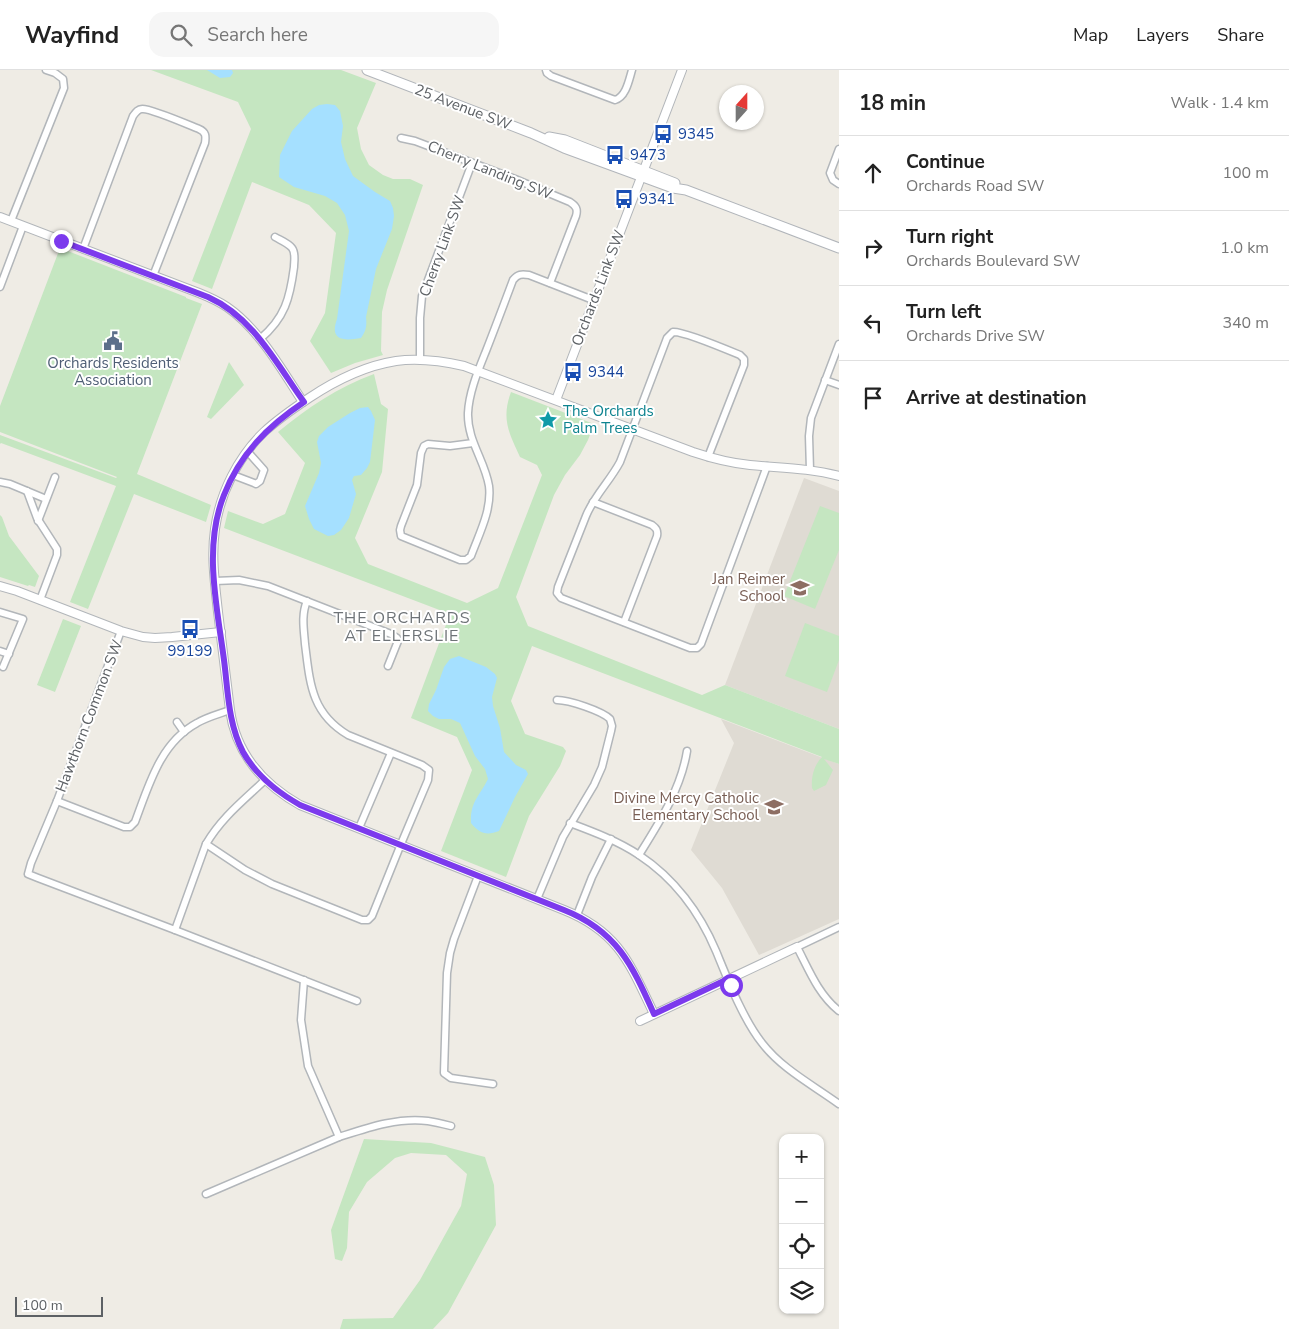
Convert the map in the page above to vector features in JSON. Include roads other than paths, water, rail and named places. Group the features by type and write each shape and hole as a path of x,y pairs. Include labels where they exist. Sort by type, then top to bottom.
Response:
{"main road":[{"name":"25 Avenue SW","path":"368,70 531,133 565,140 642,173 675,182 686,190 839,248"}],"street":[{"path":"11,221 64,88 63,79 46,70"},
{"path":"546,71 551,76 612,100 619,99 623,94 632,70"},
{"name":"Orchards Link SW","path":"556,400 682,70"},
{"path":"82,249 135,113 143,108 158,113 199,129 204,132 206,137 154,276"},
{"name":"Cherry Landing SW","path":"401,138 415,141 570,202 576,208 576,216 550,283"},
{"path":"839,149 831,170 833,180 839,184"},
{"name":"Cherry Link SW","path":"420,360 422,296 472,163"},
{"path":"0,217 218,301 240,318 260,339 304,402"},
{"path":"0,287 23,226"},
{"path":"260,339 272,328 282,313 292,284 294,250 275,237"},
{"path":"473,443 450,446 431,444 424,446 421,453 417,485 400,530 401,536 460,560 466,560 471,556 492,490 470,433 468,413 471,394 478,371 516,276 524,274 594,300"},
{"path":"708,457 744,365 743,357 680,332 673,332 667,338 617,468 593,502 586,516 558,587 558,593 561,598 695,649 699,646 767,466"},
{"path":"810,470 810,424 839,344"},
{"path":"654,1014 638,979 621,952 604,933 586,920 300,805 280,793 250,763 235,732 230,710 213,562 215,527 223,497 233,475 264,432 304,402 336,381 359,370 391,362 420,360 446,362 478,371 708,457 740,464 810,470 839,476"},
{"path":"825,380 839,385"},
{"path":"233,475 254,483 260,481 264,470 248,452"},
{"path":"38,521 55,477"},
{"path":"0,482 10,484 46,499"},
{"path":"27,492 38,521 57,549 57,555 40,600"},
{"path":"593,502 652,525 657,531 657,536 624,622"},
{"path":"215,581 239,580 257,583 395,636 398,644 388,666"},
{"path":"0,586 143,637 172,637 221,632"},
{"path":"206,844 245,870 272,884 362,920 372,916 400,844 428,780 429,770 422,765 357,740 339,730 320,708 314,697 310,682 303,625 307,601"},
{"path":"0,612 23,619 4,667"},
{"name":"Hawthorn Common SW","path":"122,631 30,863 28,874 175,930"},
{"path":"0,651 9,654"},
{"path":"537,899 555,852 570,823 594,785 602,767 612,722 604,714 570,701 557,700"},
{"path":"56,800 124,827 130,827 135,822 158,763 169,747 184,732 198,723 230,710"},
{"path":"177,722 184,732"},
{"path":"639,855 659,824 674,793 685,763 687,751"},
{"path":"359,828 390,753"},
{"path":"265,780 227,815 206,844 175,930 357,1001"},
{"path":"570,823 611,839 639,855 666,878 688,902 707,932 747,1019 762,1043 789,1069 839,1104"},
{"path":"577,915 592,877 611,839"},
{"path":"478,876 450,953 447,973 444,1073 451,1078 493,1084"},
{"path":"640,1021 839,927"},
{"path":"797,947 817,986 839,1011"},
{"path":"304,980 301,1020 308,1066 339,1137"},
{"path":"206,1194 339,1137 372,1126 396,1122 426,1121 451,1126"}],"water":[{"path":"207,70 232,70 233,73 230,77 220,78"},
{"path":"319,105 335,105 340,111 343,126 341,142 345,159 353,176 390,201 394,216 392,229 376,269 365,331 361,338 355,339 340,338 335,332 349,231 345,215 337,203 325,196 294,187 279,177 280,155 292,131 312,109"},
{"path":"368,407 375,420 370,462 361,475 354,476 352,480 356,494 349,518 341,530 334,535 328,536 314,529 305,506 319,473 321,463 317,442 319,436 328,427 360,408"},
{"path":"459,656 486,667 495,674 497,678 492,697 493,706 500,728 504,752 516,765 526,770 528,774 499,831 494,833 483,833 471,823 472,810 488,779 485,769 475,756 460,723 451,719 439,719 428,711 444,667 450,659"}],"place":[{"name":"9345","path":"663,134"},
{"name":"9473","path":"615,155"},
{"name":"9341","path":"624,199"},
{"name":"Orchards Residents Association","path":"113,341"},
{"name":"9344","path":"573,372"},
{"name":"The Orchards Palm Trees","path":"548,420"},
{"name":"Jan Reimer School","path":"800,588"},
{"name":"99199","path":"190,629"},
{"name":"Divine Mercy Catholic Elementary School","path":"774,807"}],"district":[{"name":"THE ORCHARDS AT ELLERSLIE","path":"402,626"}]}
